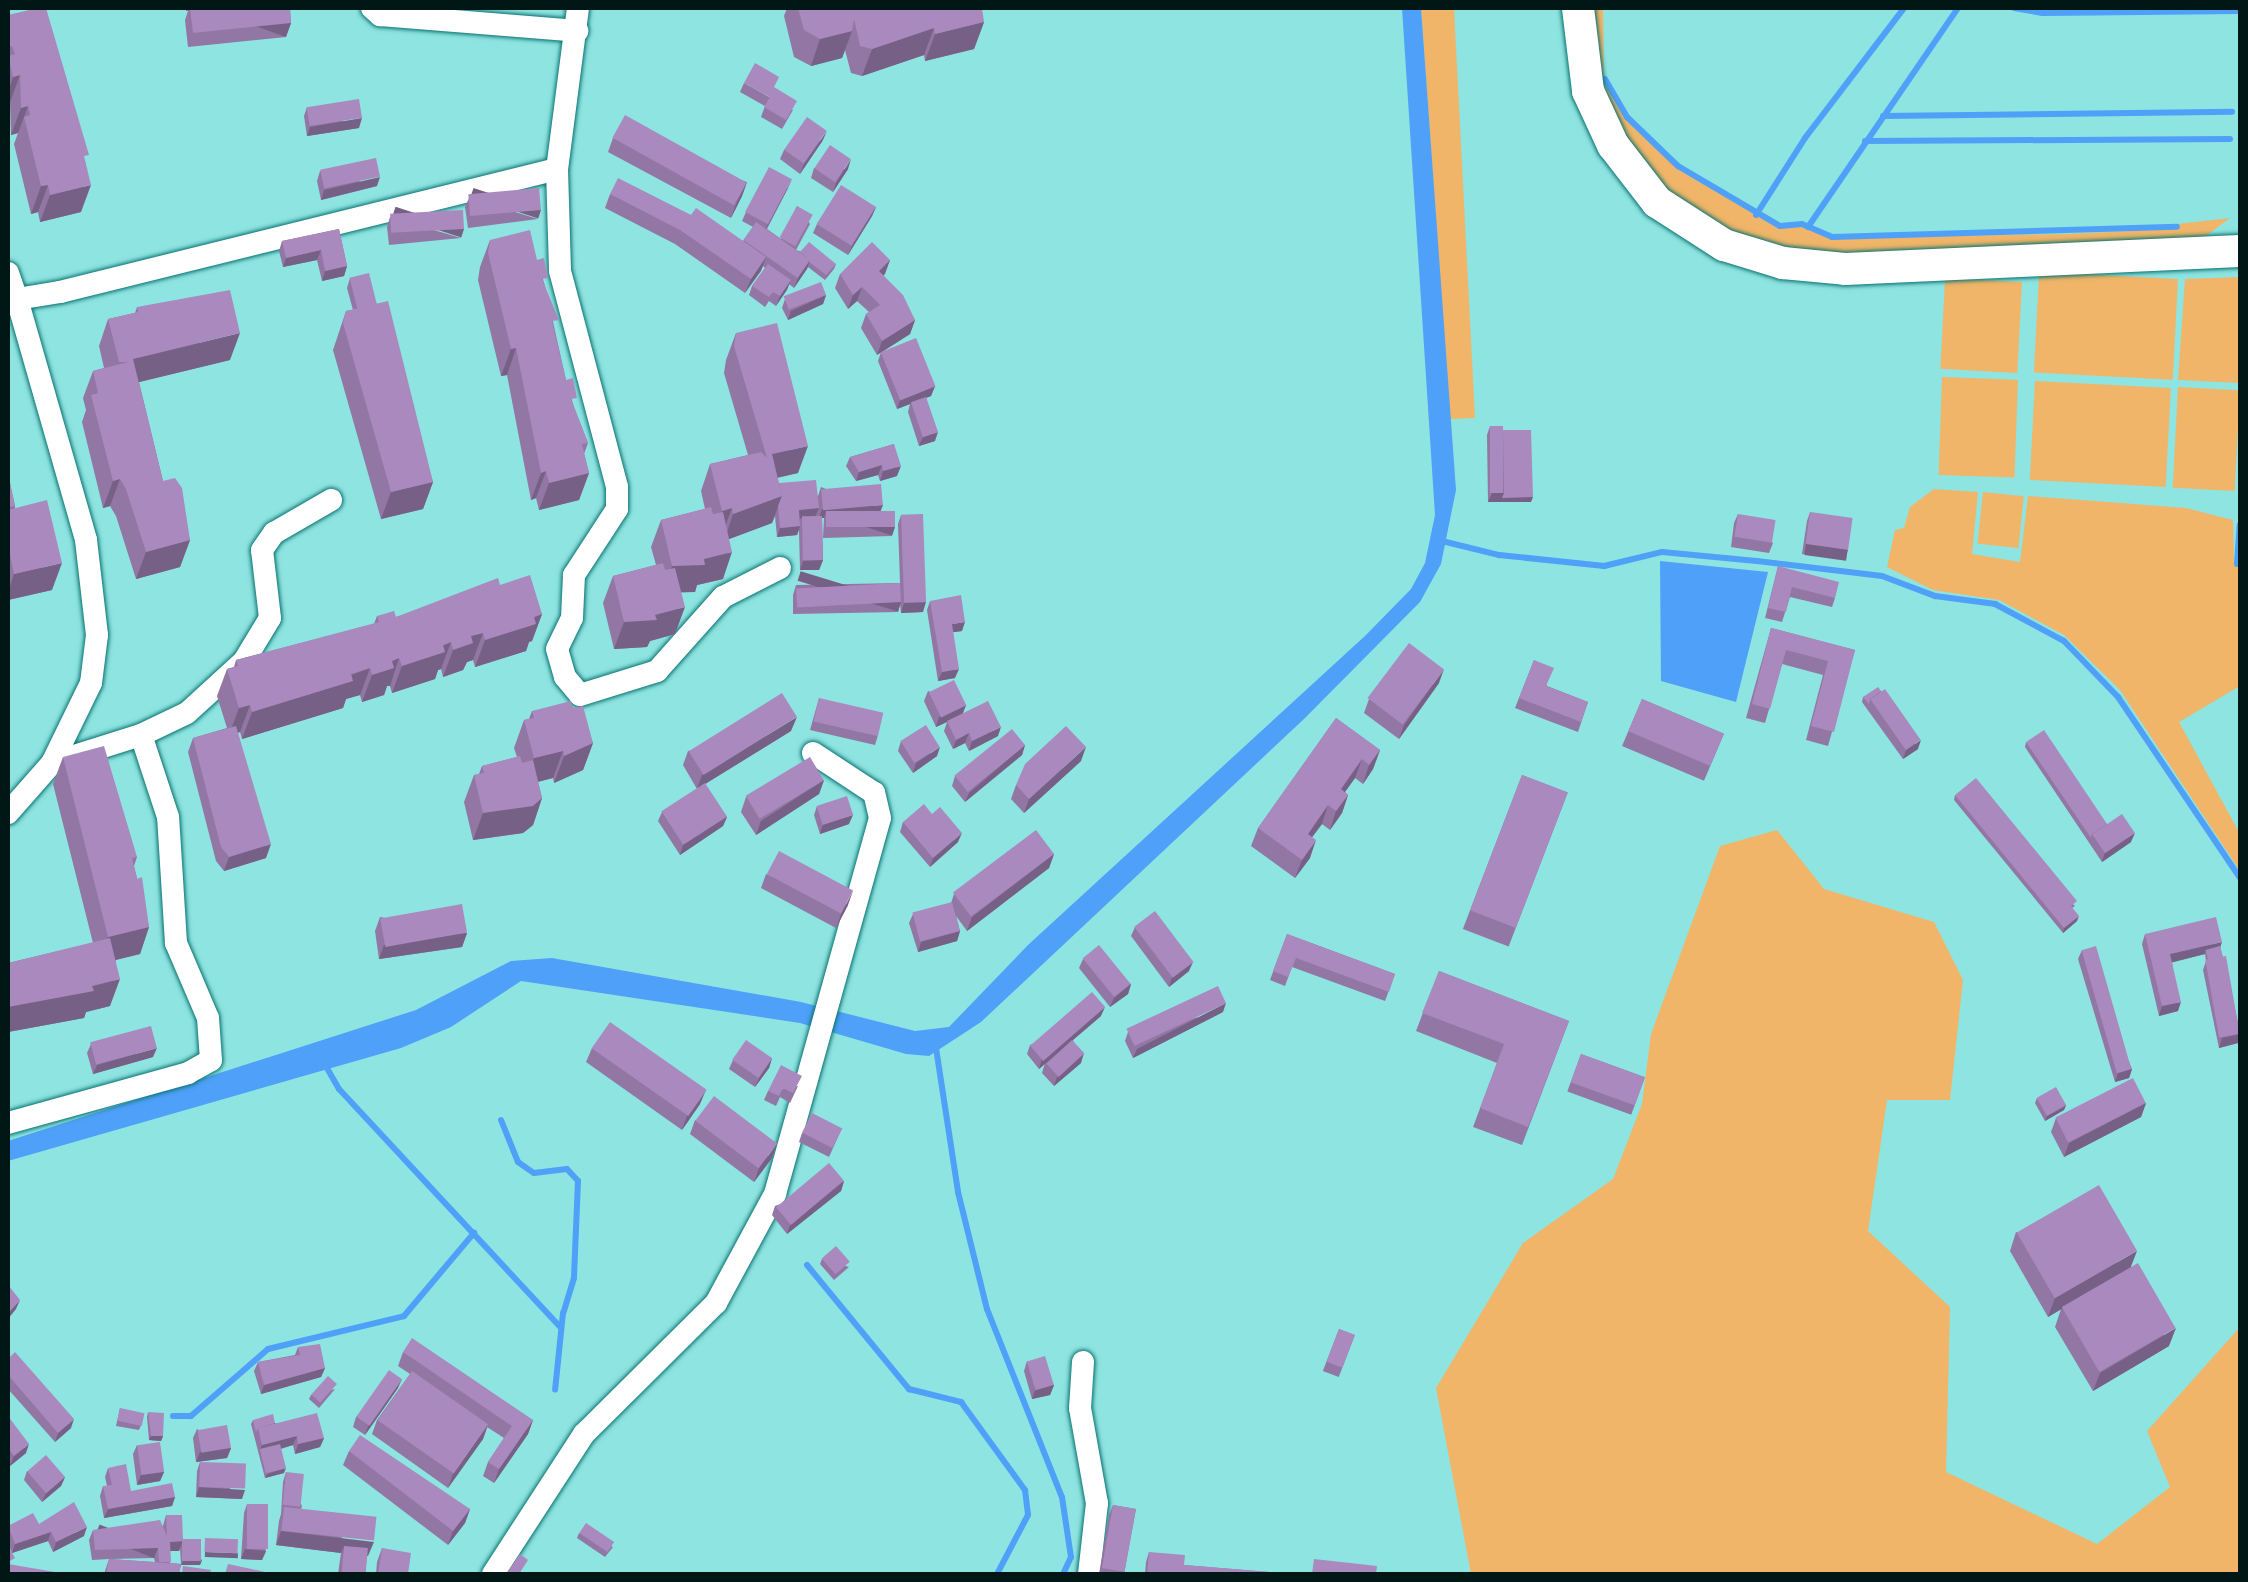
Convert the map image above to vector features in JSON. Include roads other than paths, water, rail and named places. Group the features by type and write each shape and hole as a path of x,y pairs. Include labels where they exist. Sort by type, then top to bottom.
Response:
{"street":[{"path":"372,8 380,15 577,19 557,169 560,271 618,487 617,509 574,575 572,618 557,649 565,676 580,695 657,671 723,597 780,568"},
{"path":"1578,8 1588,91 1613,145 1657,202 1724,246 1783,263 1844,268 2240,252"},
{"path":"12,300 557,169"},
{"path":"8,273 12,300 86,540 97,635 91,683 52,763 8,813"},
{"path":"52,763 141,735 187,712 244,661 270,618 262,550 274,533 331,500"},
{"path":"8,1123 188,1073 210,1060 208,1018 176,943 168,817 141,735"},
{"path":"494,1574 584,1434 716,1303 775,1194 880,818 874,792 812,753"},
{"path":"1083,1362 1080,1408 1097,1503 1089,1574"}],"water":[{"path":"1402,8 1421,8 1456,490 1441,564 1420,602 1305,718 981,1022 929,1056 906,1054 800,1023 521,981 451,1027 401,1048 8,1161 8,1141 416,1010 511,961 552,958 801,1002 915,1031 949,1027 1028,945 1366,635 1411,589 1425,563 1435,515"},
{"path":"1660,561 1768,572 1736,702 1661,681"}],"waterway":[{"path":"1756,215 1805,138 1904,8"},
{"path":"1808,227 1958,8"},
{"path":"2014,8 2043,13 2240,11"},
{"path":"1605,79 1627,117 1678,166 1780,226 1802,224 1832,237 2177,227"},
{"path":"1883,116 2232,112"},
{"path":"1865,141 2230,139"},
{"path":"2237,564 2240,525"},
{"path":"1442,541 1499,555 1604,566 1662,552 1757,561 1882,576 1935,596 1995,604 2064,641 2118,697 2240,878"},
{"path":"936,1048 958,1192 987,1309 1062,1497 1071,1557 1063,1574"},
{"path":"324,1063 339,1089 561,1328"},
{"path":"501,1120 518,1162 534,1173 567,1169 578,1181 574,1278 563,1313 555,1390"},
{"path":"173,1416 191,1416 268,1349 404,1316 474,1233"},
{"path":"807,1265 909,1389 961,1402 1025,1490 1028,1515 997,1574"}]}
